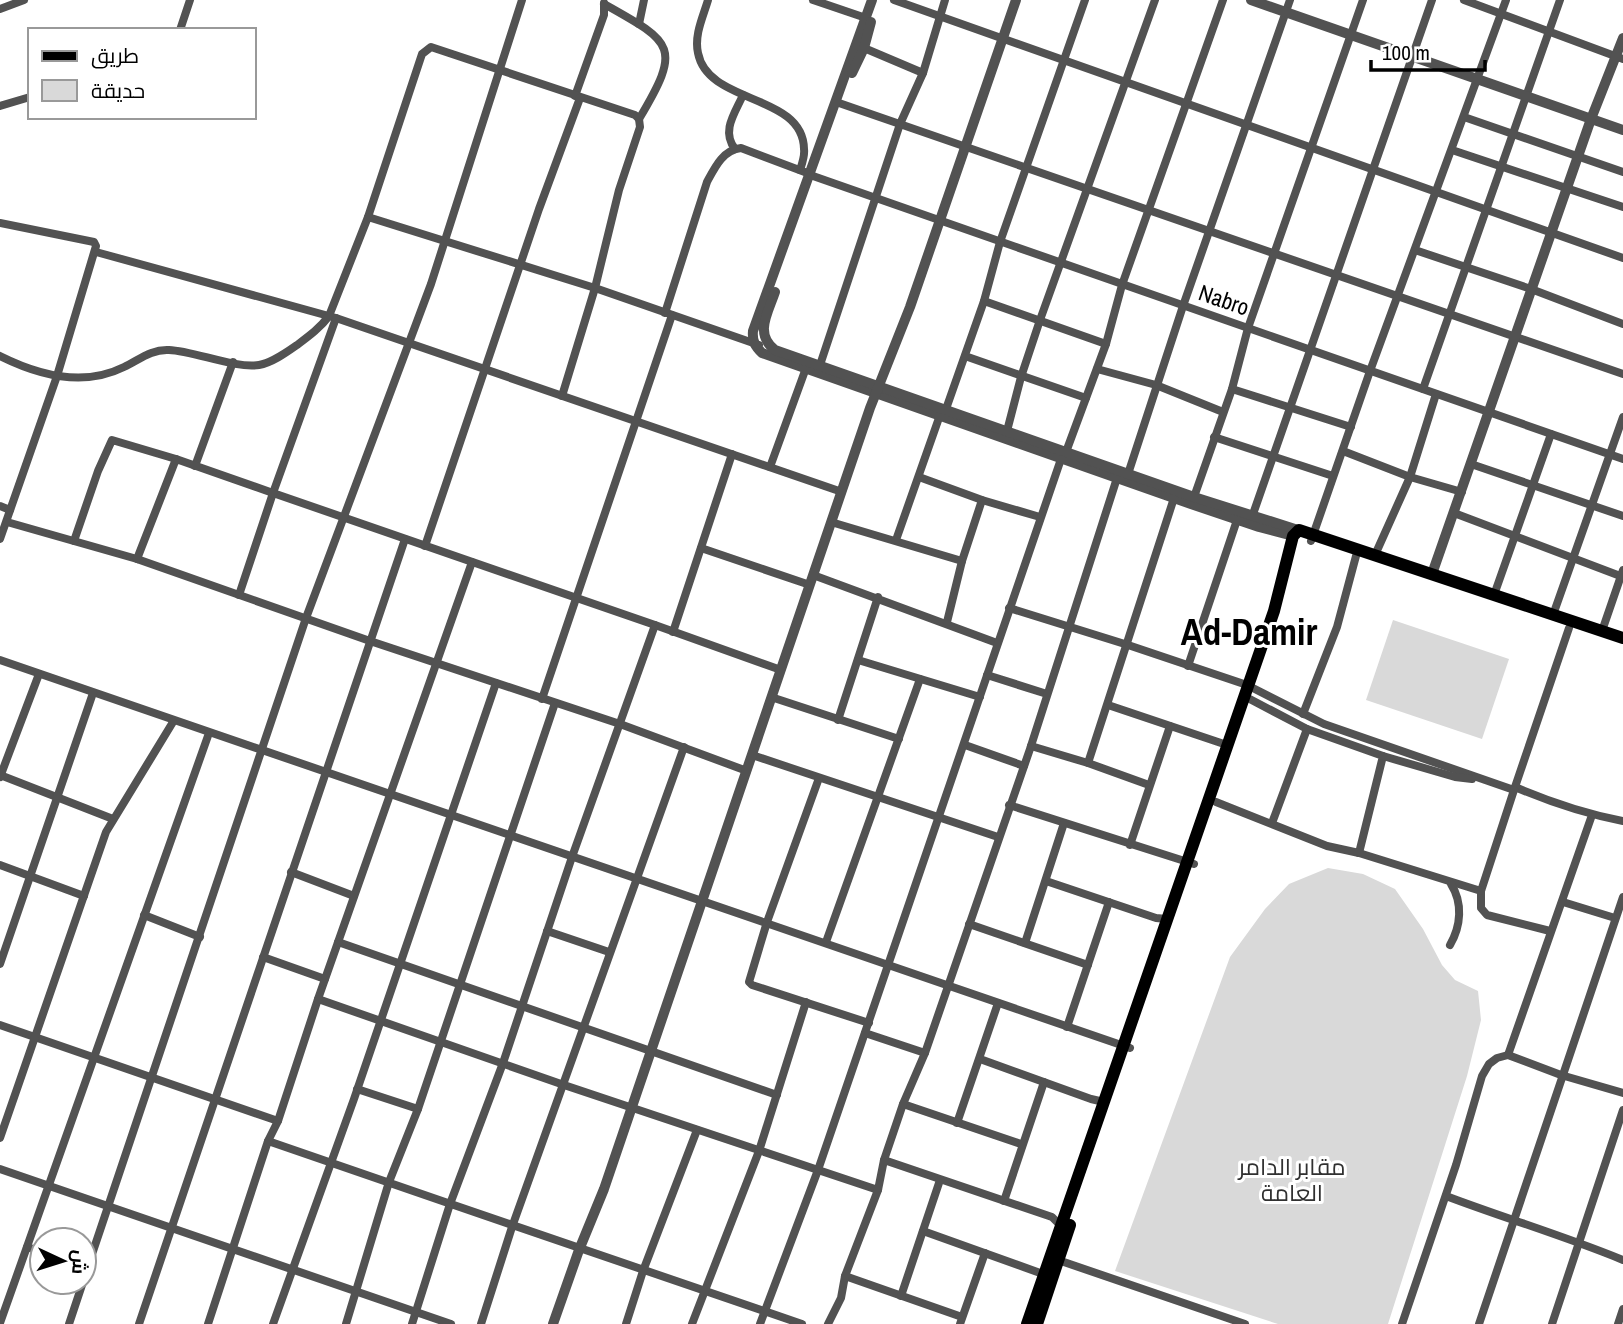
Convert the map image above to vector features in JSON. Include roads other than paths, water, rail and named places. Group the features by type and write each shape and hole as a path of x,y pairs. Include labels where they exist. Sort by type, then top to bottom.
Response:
{"main road":[{"path":"1304,536 1375,555 1623,638"},
{"path":"1304,536 1356,556 1623,645"},
{"path":"1037,1324 1104,1102 1127,1046 1167,919 1216,802 1273,611 1304,536"},
{"path":"1027,1324 1044,1274 1064,1230 1190,862 1228,742 1249,692"}],"street":[{"path":"0,9 24,0"},
{"path":"181,28 190,0"},
{"path":"98,1234 306,618 431,284 522,0"},
{"path":"639,24 644,0"},
{"path":"708,0 698,33 697,51 701,64 710,76 783,113 796,126 802,136 808,173"},
{"path":"813,0 866,18"},
{"path":"874,0 808,173 753,331 754,344 762,352 806,368 877,389 1304,536"},
{"path":"775,350 765,340 763,326 808,173 864,48 874,0"},
{"path":"894,0 1623,258"},
{"path":"820,365 900,124 923,73 945,0"},
{"path":"553,1324 632,1109 877,389 910,307 1016,0"},
{"path":"896,540 965,356 1000,242 1085,0"},
{"path":"1007,431 1040,320 1155,0"},
{"path":"760,1324 818,1170 965,745 1040,517 1087,398 1106,344 1122,285 1223,0"},
{"path":"1251,0 1623,130"},
{"path":"1128,474 1183,306 1290,0"},
{"path":"1194,497 1232,388 1248,328 1363,0"},
{"path":"1252,517 1432,0"},
{"path":"1464,0 1619,57"},
{"path":"1304,536 1334,476 1506,0"},
{"path":"1423,389 1560,0"},
{"path":"562,396 595,288 619,190 640,127 639,119 661,84 666,67 663,43 639,24 603,2"},
{"path":"425,546 604,15 603,2"},
{"path":"1432,574 1591,119 1619,57 1623,37"},
{"path":"239,595 422,54 431,47 639,119"},
{"path":"864,48 923,73"},
{"path":"542,699 635,421 707,182 717,163 735,149 728,134 730,122 743,95"},
{"path":"0,106 28,98"},
{"path":"839,103 1623,374"},
{"path":"1464,117 1623,172"},
{"name":"Nabro","path":"735,149 741,148 877,199 1623,459"},
{"path":"1452,150 1623,207"},
{"path":"368,217 595,288 820,365 877,389"},
{"path":"0,223 93,242 96,251 57,376 0,540"},
{"path":"1415,250 1531,289 1623,324"},
{"path":"96,251 332,317 842,492"},
{"path":"984,301 1106,344"},
{"path":"0,356 35,372 57,376 104,375 153,352 169,350 259,365 288,352 332,317"},
{"path":"965,356 1087,398"},
{"path":"195,466 233,362"},
{"path":"770,467 806,368"},
{"path":"1097,369 1156,385 1223,412"},
{"path":"1232,388 1351,427"},
{"path":"1375,555 1410,477 1436,394"},
{"path":"943,412 1007,431 1117,478 1237,520 1304,536"},
{"path":"1553,615 1623,417"},
{"path":"1494,595 1551,434"},
{"path":"1214,437 1334,476"},
{"path":"74,541 98,471 113,440 343,516 781,670"},
{"path":"1343,452 1410,477 1462,492"},
{"path":"673,632 732,454"},
{"path":"137,559 176,459"},
{"path":"1471,464 1623,516"},
{"path":"919,477 1040,517"},
{"path":"828,1324 841,1298 845,1276 878,1190 884,1160 903,1104 925,1054 1031,746 1117,478"},
{"path":"1088,763 1174,498"},
{"path":"947,622 962,561 982,500"},
{"path":"0,506 10,510"},
{"path":"1454,513 1622,575 1602,631"},
{"path":"1188,666 1237,520"},
{"path":"6,522 137,559 370,641 620,724 747,771"},
{"path":"831,522 962,561"},
{"path":"139,1324 405,539"},
{"path":"701,548 878,597 997,643"},
{"path":"1303,714 1337,627 1356,556"},
{"path":"208,1324 268,1141 278,1121 354,895 472,562"},
{"path":"838,720 878,597"},
{"path":"1009,608 1188,666 1344,732 1592,815 1623,821"},
{"path":"412,1324 450,1204 503,1063 654,625"},
{"path":"1550,931 1484,913 1481,908 1481,891 1569,628"},
{"path":"0,660 173,722 390,793 1127,1046"},
{"path":"858,660 980,697"},
{"path":"39,674 0,776 113,820"},
{"path":"987,675 1047,694"},
{"path":"826,942 920,679"},
{"path":"273,1324 357,1089 496,683"},
{"path":"1249,692 1307,729 1383,756 1455,777 1486,780"},
{"path":"0,964 93,694"},
{"path":"771,697 899,739"},
{"path":"346,1324 389,1182 418,1109 555,703"},
{"path":"1108,705 1224,744 1228,742"},
{"path":"0,1138 106,832 173,722"},
{"path":"1130,845 1170,726"},
{"path":"1272,823 1307,729"},
{"path":"0,1323 209,733"},
{"path":"965,745 1024,766"},
{"path":"1031,746 1149,785"},
{"path":"481,1324 512,1227 684,747"},
{"path":"752,755 998,837"},
{"path":"1359,853 1383,756"},
{"path":"819,778 767,922 749,982 869,1023"},
{"path":"1216,802 1327,846 1359,853 1451,884 1481,891"},
{"path":"1009,805 1190,862"},
{"path":"1508,1055 1592,815"},
{"path":"1025,943 1064,823"},
{"path":"0,865 84,896"},
{"path":"291,872 354,895"},
{"path":"1046,881 1156,918 1167,919"},
{"path":"1450,945 1457,930 1460,909 1457,894 1451,884"},
{"path":"1479,1324 1623,897"},
{"path":"1067,1027 1109,902"},
{"path":"1563,902 1615,918"},
{"path":"144,915 200,937"},
{"path":"969,924 1088,965"},
{"path":"547,931 609,952"},
{"path":"338,942 460,982 777,1094"},
{"path":"263,957 325,979"},
{"path":"318,999 632,1109 878,1190"},
{"path":"692,1324 759,1151 806,1002"},
{"path":"957,1123 998,1003"},
{"path":"0,1024 278,1121"},
{"path":"865,1033 925,1054"},
{"path":"1402,1324 1446,1195 1482,1076 1489,1064 1508,1055 1561,1075 1623,1093"},
{"path":"980,1059 1104,1102"},
{"path":"1004,1201 1044,1082"},
{"path":"357,1089 418,1109"},
{"path":"903,1104 1021,1144"},
{"path":"1564,1324 1552,1322 1623,1110"},
{"path":"626,1324 643,1271 697,1130"},
{"path":"268,1141 579,1250 802,1324"},
{"path":"884,1160 1052,1217 1064,1230"},
{"path":"0,1169 452,1324"},
{"path":"901,1296 940,1180"},
{"path":"1446,1195 1512,1221 1579,1241 1623,1260"},
{"path":"923,1231 1044,1274"},
{"path":"845,1276 961,1321 985,1253"},
{"path":"1058,1260 1245,1324"},
{"path":"68,1324 78,1296"},
{"path":"1618,1324 1623,1309"}],"district":[{"name":"Ad-Damir","path":"1249,632"}],"park label":[{"name":"مقابر الدامر العامة","path":"1292,1180"}]}
